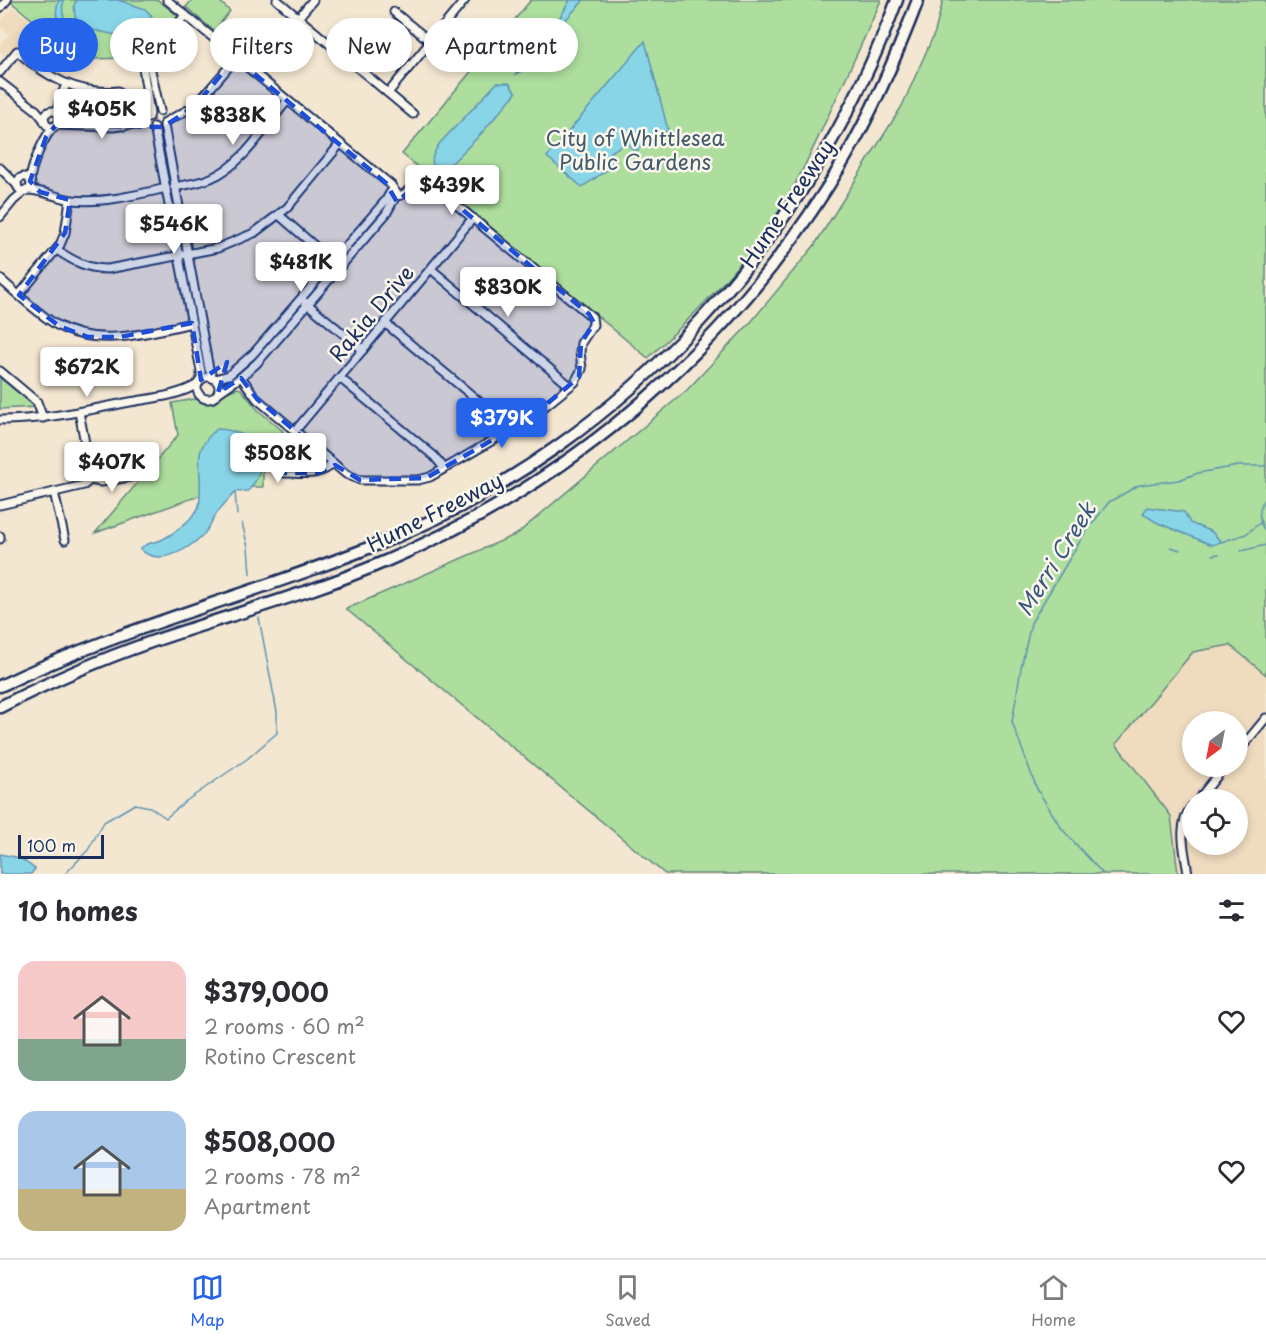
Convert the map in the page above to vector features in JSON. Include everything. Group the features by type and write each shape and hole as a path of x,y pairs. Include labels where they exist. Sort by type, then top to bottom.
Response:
{"highway":[{"name":"Hume Freeway","path":"0,687 110,639 311,569 395,537 494,486 588,423 650,371 708,313 736,281 784,218 842,125 874,58 897,0"},
{"name":"Hume Freeway","path":"0,706 49,683 138,647 310,590 385,562 483,515 589,446 645,401 704,345 752,292 777,260 823,194 855,141 886,78 918,0"}],"street":[{"path":"0,8 7,0"},
{"path":"167,0 210,35"},
{"path":"277,0 298,18 313,0"},
{"path":"450,18 465,0"},
{"path":"394,12 424,36"},
{"path":"314,31 413,114"},
{"path":"388,93 424,50"},
{"path":"0,72 17,51 42,72 66,84 91,91 118,91 124,126"},
{"path":"144,72 152,126 170,188 209,369 219,386 218,393"},
{"path":"152,72 163,118 170,188"},
{"path":"163,118 179,115 195,105 224,72"},
{"path":"253,72 340,144 377,170 395,193"},
{"path":"0,82 36,110 51,126 70,124 95,128 134,124 159,128 163,118"},
{"path":"55,113 66,84"},
{"path":"0,168 22,191 40,192 70,200 98,200 210,179 226,170 242,156 288,100"},
{"path":"36,110 55,113 70,124"},
{"path":"134,124 155,111 163,118"},
{"path":"46,137 45,116 55,113"},
{"path":"0,217 14,200 30,187 33,168 46,137 60,121 55,113"},
{"path":"57,250 79,264 101,269 183,255 230,244 254,233 279,215 340,144"},
{"path":"14,200 17,181 33,168"},
{"path":"8,174 31,182 40,192"},
{"path":"175,394 207,377 214,379 224,377 241,365 386,200 395,193 409,189 418,179 422,178 593,319 593,325 583,339 580,348 581,373 570,386 536,415 422,479 360,480 350,477 256,399 241,377"},
{"path":"0,420 43,418 175,394 210,399 257,363 386,214 395,193"},
{"path":"20,295 57,250 65,233 70,200"},
{"path":"279,215 339,268"},
{"name":"Rakia Drive","path":"333,463 328,469 318,473 285,473 281,471 279,465 298,433 340,378 473,218"},
{"path":"183,255 201,371 197,390 200,396"},
{"path":"430,269 570,386"},
{"path":"0,279 59,326 88,337 120,337 192,323"},
{"path":"301,298 363,350"},
{"path":"385,323 500,419 509,431"},
{"path":"0,371 39,404 43,418"},
{"path":"340,378 434,456 444,468"},
{"path":"0,505 84,485 90,480 91,474 79,412"},
{"path":"90,480 101,482 135,476"},
{"path":"54,492 65,540"},
{"path":"1248,740 1266,718"},
{"path":"1207,789 1217,777"},
{"path":"1185,855 1188,874"}],"highlighted area":[{"path":"239,61 386,183 397,202 424,178 589,314 594,323 581,343 579,377 529,419 426,478 360,480 335,465 318,473 283,473 280,463 300,435 257,399 241,378 218,393 227,362 201,380 192,323 120,337 88,337 59,326 19,295 65,233 70,200 40,192 30,181 46,137 56,125 163,127 195,106 230,64"}],"shaded area":[{"path":"13,7 26,18 18,18 18,46 8,58 0,51 0,45 9,34 0,26"},
{"path":"1230,645 1266,675 1266,874 1178,874 1171,816 1116,744 1193,652"}],"green space":[{"path":"13,0 158,0 178,16 177,18 110,18 110,58 98,59 98,18 30,18 11,2"},
{"path":"192,0 218,0 230,11 224,18 210,18 210,28 186,7"},
{"name":"City of Whittlesea Public Gardens","path":"531,0 881,0 808,159 783,205 754,246 721,286 648,358 402,154 471,72 578,72 578,18 516,18"},
{"path":"943,0 1266,0 1266,675 1230,645 1193,652 1116,744 1171,816 1178,874 665,874 346,609 517,534 687,390 751,322 814,246 902,106 935,32"},
{"path":"0,378 36,407 0,409"},
{"path":"237,388 241,389 258,410 283,431 263,455 263,487 224,487 95,533 178,435 172,403 194,399 210,401"}],"water":[{"path":"59,0 64,0 64,18 57,18"},
{"path":"77,0 118,0 145,9 152,16 150,18 110,18 110,34 98,31 98,18 76,18 74,5"},
{"path":"570,0 584,0 567,18 560,18"},
{"path":"645,41 668,130 634,152 627,142 609,153 616,164 582,187 547,157"},
{"path":"497,83 509,83 516,93 452,163 442,170 435,168 432,159 439,144"},
{"path":"217,429 242,435 251,441 261,458 256,479 248,491 235,492 217,513 204,534 188,547 163,557 147,554 140,549 171,534 197,511 200,501 201,451"},
{"path":"1147,507 1184,512 1190,523 1212,532 1221,542 1212,545 1158,523 1143,514"},
{"path":"0,854 20,858 35,869 31,874 0,874"}],"waterway":[{"name":"Merri Creek","path":"1103,874 1062,829 1037,789 1012,722 1031,623 1085,533 1109,502 1139,485 1179,480 1198,473 1238,466 1266,466"},
{"path":"235,492 237,515"},
{"path":"1266,495 1260,514 1261,524 1266,533"},
{"path":"1221,542 1246,534 1261,522"},
{"path":"242,523 248,547 250,574"},
{"path":"1241,551 1266,545"},
{"path":"1171,547 1180,550"},
{"path":"1212,555 1219,554"},
{"path":"65,874 88,850 104,822 135,804 150,807 166,818 186,801 247,759 277,733 277,712 259,618"}]}
